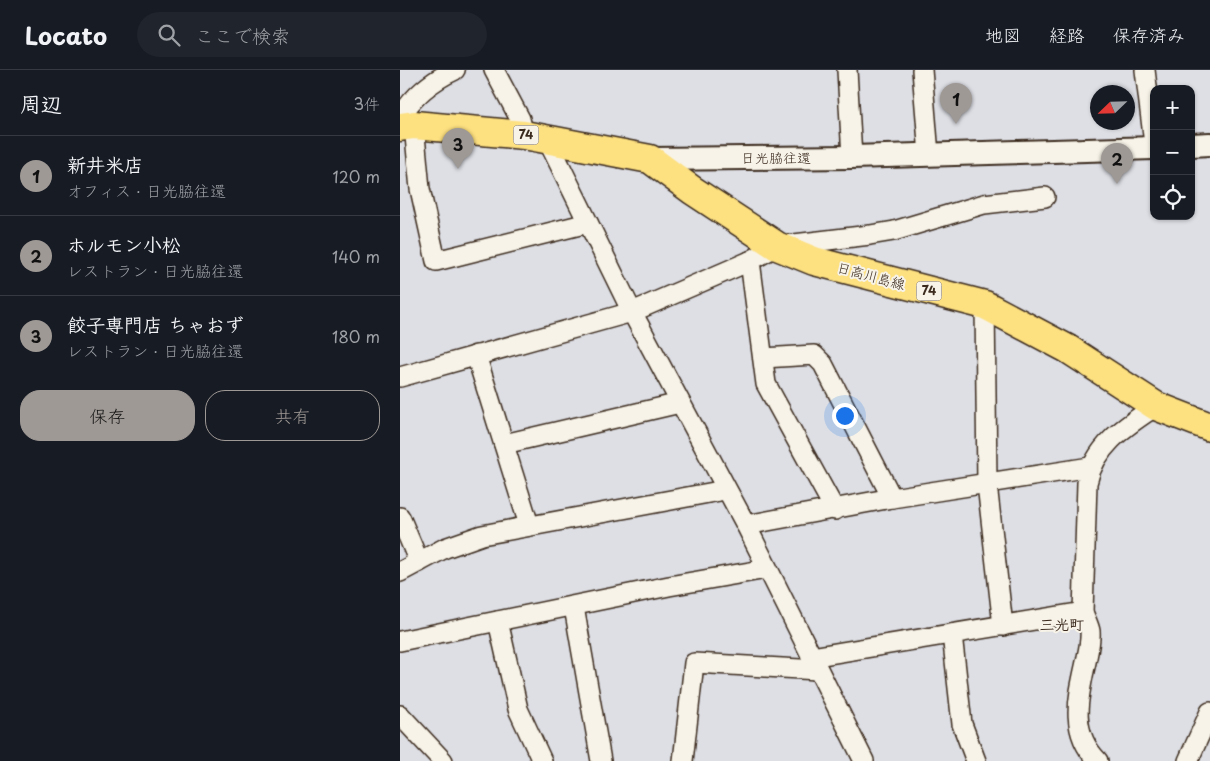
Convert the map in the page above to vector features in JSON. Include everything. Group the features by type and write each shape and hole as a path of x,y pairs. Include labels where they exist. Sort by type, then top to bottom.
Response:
{"main road":[{"name":"日光脇往還","path":"405,124 536,138 650,159"},
{"name":"日高川島線","path":"650,159 692,190 777,246 814,261 985,305 1068,349 1156,406 1210,427"}],"street":[{"path":"455,70 438,78 406,107 405,124 436,262 588,222"},
{"path":"494,70 520,119 536,138 588,222 632,312 746,525 864,761"},
{"path":"847,70 852,158"},
{"path":"922,70 929,155"},
{"path":"1145,70 1152,130"},
{"path":"1195,145 1210,144"},
{"name":"日光脇往還","path":"650,159 852,158 1150,148"},
{"path":"400,377 632,312 750,261 777,246 870,236 894,231 984,204 1045,197"},
{"path":"750,261 766,384 835,510"},
{"path":"985,305 988,484 1002,626"},
{"path":"476,355 529,525"},
{"path":"763,358 814,355 823,364 892,498"},
{"path":"504,444 680,402"},
{"path":"1098,761 1088,751 1079,727 1076,703 1088,651 1090,632 1083,612 1085,504 1090,467 1120,429 1156,406"},
{"path":"746,525 892,498 1090,467"},
{"path":"400,572 445,548 482,535 726,490"},
{"path":"400,517 419,562"},
{"path":"400,641 574,607 669,586 767,569"},
{"path":"574,607 602,761"},
{"path":"683,761 694,663 815,664 952,634 1083,612"},
{"path":"498,622 518,709 542,761"},
{"path":"952,634 962,724 976,761"},
{"path":"1188,761 1210,712"},
{"path":"400,715 443,761"}],"place":[{"name":"新井米店","path":"956,124"},
{"name":"餃子専門店 ちゃおず","path":"458,169"},
{"name":"ホルモン小松","path":"1117,184"}],"district":[{"name":"三光町","path":"1062,625"}]}
